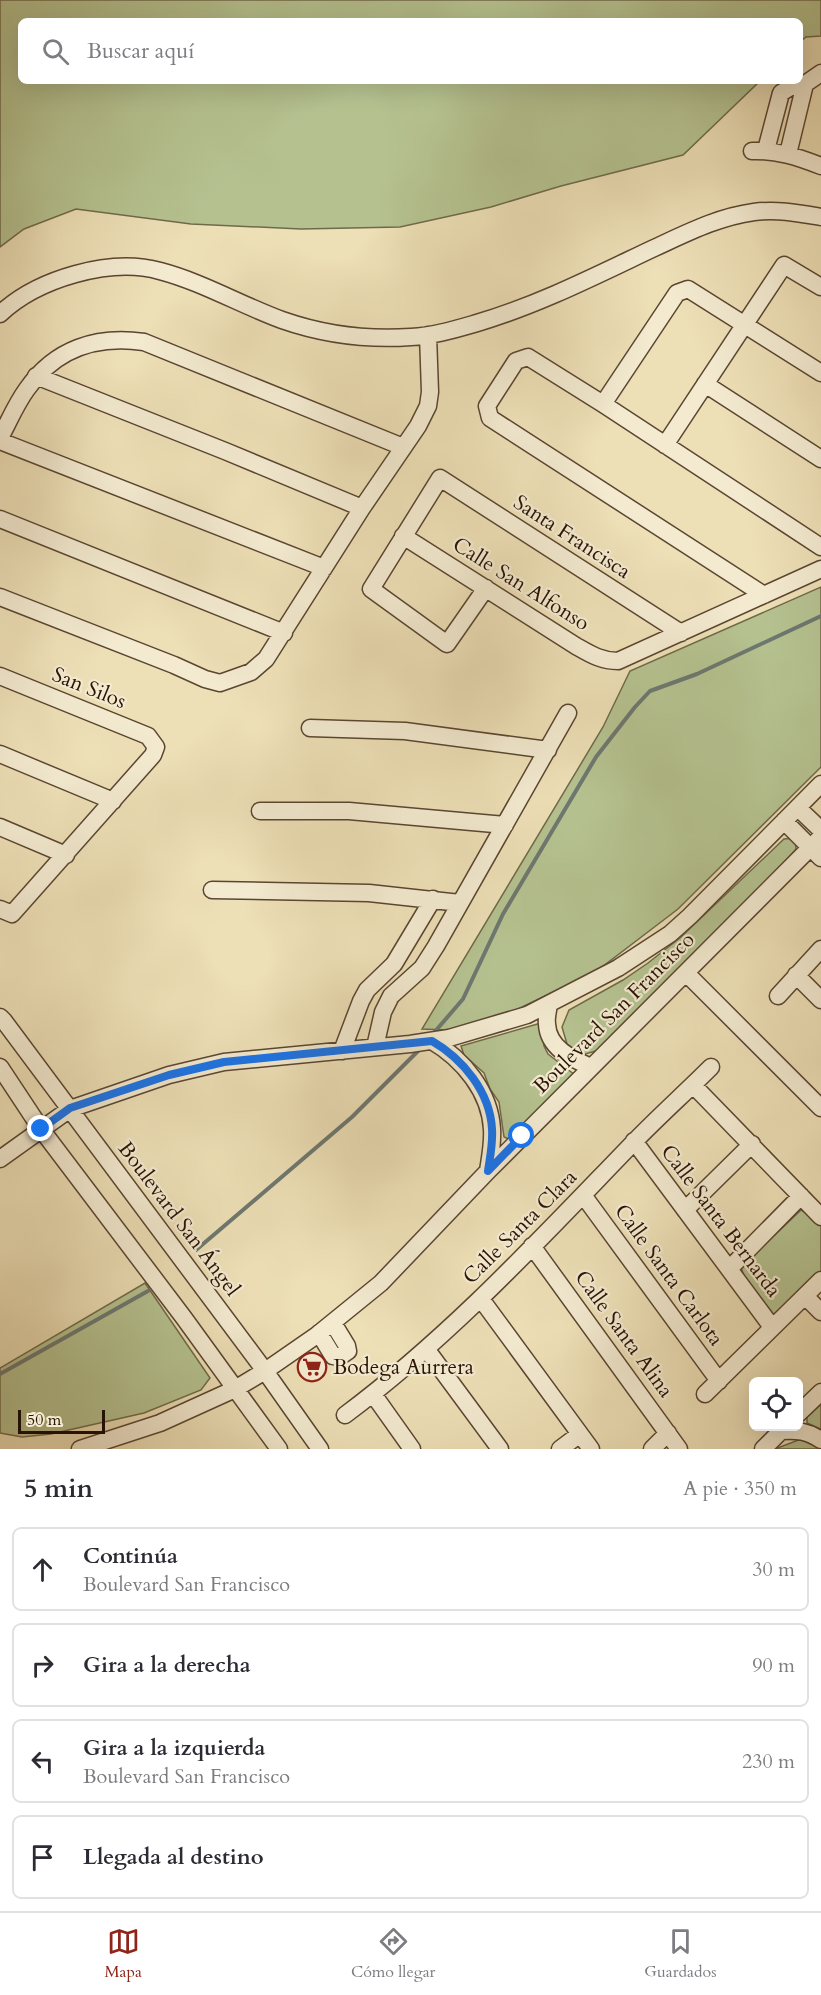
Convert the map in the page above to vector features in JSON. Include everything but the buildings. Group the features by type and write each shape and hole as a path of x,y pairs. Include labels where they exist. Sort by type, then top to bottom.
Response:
{"street":[{"path":"821,73 805,84 792,86 781,93 759,150 788,154 821,166"},
{"path":"788,154 805,84"},
{"path":"0,314 9,305 33,290 57,280 108,268 134,267 158,270 179,277 261,312 313,329 372,337 412,337 450,331 514,312 710,222 743,214 771,211 821,216"},
{"path":"665,445 784,265 821,287"},
{"path":"603,404 677,293 688,289 821,373"},
{"path":"0,597 205,679 220,683 251,672 266,659 284,633 362,508 418,426 428,406 431,375 428,335"},
{"path":"324,568 0,439 25,391 36,376 63,353 110,339 144,342 403,447"},
{"path":"764,595 490,418 487,406 516,361 528,357 821,547"},
{"path":"36,376 362,508"},
{"path":"705,384 821,459"},
{"name":"Santa Francisca","path":"404,537 440,478 681,633"},
{"path":"0,519 284,633"},
{"path":"404,537 371,589 447,644 486,588"},
{"name":"Calle San Alfonso","path":"404,537 598,658 618,661 681,633"},
{"path":"681,633 821,569"},
{"name":"San Silos","path":"0,676 148,736 156,747 153,755 113,801"},
{"path":"375,1047 383,1012 391,996 419,970 436,946 568,713"},
{"path":"310,728 405,731 548,750"},
{"path":"0,754 113,801 12,914 0,909"},
{"name":"Boulevard San Francisco","path":"0,1159 70,1108 159,1078 224,1062 440,1039 505,1023 527,1015 618,969 670,934 821,784"},
{"path":"798,808 821,830"},
{"path":"260,811 348,811 505,825"},
{"path":"784,822 818,848"},
{"path":"0,827 66,855"},
{"name":"Boulevard San Francisco","path":"80,1449 160,1423 235,1389 326,1328 381,1283 591,1067 818,848"},
{"path":"212,890 369,893 460,903"},
{"path":"342,1051 367,990 394,964 433,899"},
{"path":"778,996 821,949"},
{"path":"398,957 419,970"},
{"path":"686,973 821,1108"},
{"path":"796,975 821,1000"},
{"path":"549,1004 547,1024 550,1037 566,1055 591,1067"},
{"name":"Boulevard San Ángel","path":"0,1017 265,1371 320,1449"},
{"path":"440,1039 478,1084 486,1103 492,1127 492,1148 488,1171"},
{"path":"0,1066 41,1129 184,1318 279,1449"},
{"name":"Calle Santa Clara","path":"345,1415 427,1350 481,1299 634,1141 711,1067"},
{"path":"693,1085 821,1217"},
{"name":"Calle Santa Bernarda","path":"634,1141 772,1327"},
{"path":"685,1210 752,1144"},
{"name":"Calle Santa Carlota","path":"584,1195 719,1381"},
{"path":"729,1269 801,1196"},
{"name":"Calle Santa Alina","path":"532,1246 679,1449"},
{"path":"705,1394 820,1282"},
{"path":"805,1296 821,1312"},
{"path":"481,1299 591,1449"},
{"path":"427,1350 500,1449"},
{"path":"803,1409 821,1392"},
{"path":"373,1394 412,1449"},
{"path":"763,1449 781,1431"},
{"path":"803,1431 821,1440"},
{"path":"651,1449 668,1433"},
{"path":"560,1449 580,1434"}],"green space":[{"path":"0,0 821,0 821,36 806,37 803,40 803,18 18,18 18,84 757,84 683,155 561,186 491,207 400,227 301,229 191,224 76,209 24,229 0,247"},
{"path":"821,587 821,767 678,909 594,973 505,1015 446,1030 422,1029 603,727 630,671"},
{"path":"795,838 796,849 773,875 599,1050 582,1055 567,1044 562,1027 569,1010 623,980 648,963 681,937 784,839"},
{"path":"541,1023 544,1046 548,1054 575,1075 509,1139 504,1137 499,1102 490,1089 484,1073 464,1055 461,1046"},
{"path":"801,1210 821,1223 821,1272 780,1314 773,1314 745,1279 741,1267"},
{"path":"145,1283 210,1378 201,1390 144,1413 51,1434 22,1437 0,1433 0,1368"},
{"path":"821,1402 821,1429 807,1423 807,1416"},
{"path":"801,1439 821,1449 775,1449"}],"waterway":[{"path":"432,1035 463,999 503,914 596,757 635,707 650,691 697,674 821,616"},
{"path":"196,1250 352,1117 421,1048"},
{"path":"0,1374 148,1291"}],"place":[{"name":"Bodega Aurrera","path":"312,1367"}],"route":[{"path":"41,1129 70,1108 169,1075 224,1062 432,1041 450,1051 478,1084 492,1127 492,1148 488,1171 522,1136"}]}
